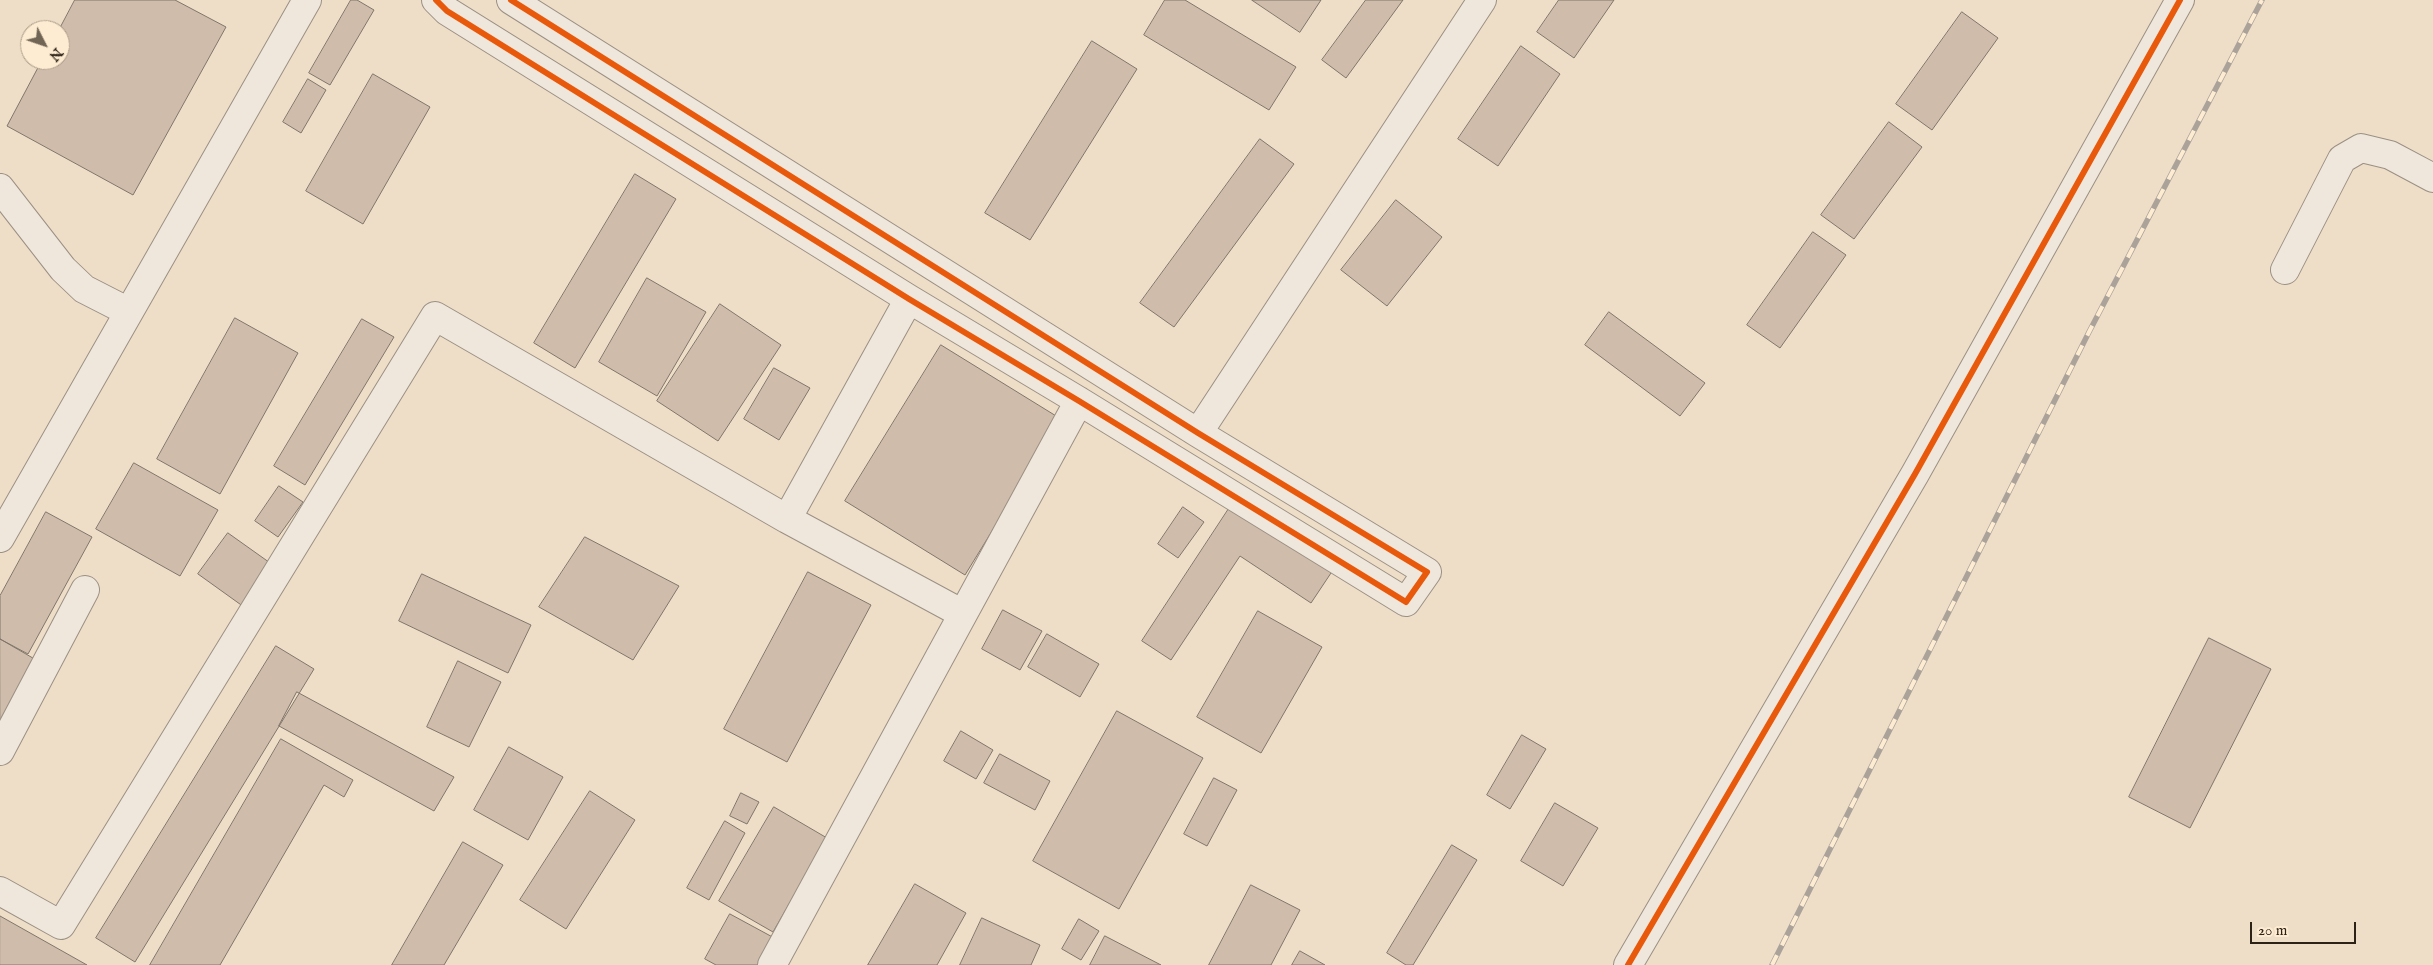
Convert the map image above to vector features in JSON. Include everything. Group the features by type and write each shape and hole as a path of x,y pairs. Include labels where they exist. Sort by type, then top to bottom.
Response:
{"street":[{"path":"0,538 307,0"},
{"path":"436,0 447,11 909,299 1080,401 1406,602 1427,572 1198,433 511,0"},
{"path":"1198,433 1482,0"},
{"path":"1628,965 1920,465 2180,0"},
{"path":"2285,270 2342,159 2361,148 2390,155 2433,178"},
{"path":"0,188 63,269 84,289 129,312"},
{"path":"787,519 909,299"},
{"path":"0,891 61,925 434,316 787,519 963,614"},
{"path":"772,965 1080,401"},
{"path":"0,751 86,590"}],"building":[{"path":"75,0 175,0 226,27 133,195 7,126 37,70 70,70 70,20 64,20"},
{"path":"351,0 357,0 374,10 330,85 309,73"},
{"path":"1165,0 1185,0 1296,67 1269,110 1144,35"},
{"path":"1252,0 1321,0 1300,32"},
{"path":"1366,0 1403,0 1346,78 1322,60"},
{"path":"1559,0 1614,0 1574,58 1537,32"},
{"path":"1962,12 1998,38 1932,130 1896,104"},
{"path":"1092,41 1137,69 1030,240 985,213"},
{"path":"1521,46 1560,74 1498,166 1458,139"},
{"path":"373,74 430,107 363,224 306,191"},
{"path":"308,79 326,90 301,133 283,122"},
{"path":"1889,122 1922,147 1854,239 1821,215"},
{"path":"1260,139 1294,164 1174,327 1140,303"},
{"path":"635,174 676,199 575,368 534,343"},
{"path":"1396,200 1442,237 1387,306 1341,270"},
{"path":"1813,232 1846,255 1780,348 1747,325"},
{"path":"647,278 706,312 657,396 599,362"},
{"path":"720,304 781,345 718,441 657,401"},
{"path":"1609,312 1705,383 1680,416 1585,345"},
{"path":"235,318 298,353 220,494 157,459"},
{"path":"362,319 394,337 305,485 274,466"},
{"path":"941,345 1061,419 965,575 845,501"},
{"path":"774,368 810,388 779,440 744,419"},
{"path":"134,463 218,510 180,576 96,529"},
{"path":"279,486 303,502 278,537 255,521"},
{"path":"1232,504 1333,570 1311,603 1240,556 1171,660 1142,641"},
{"path":"1183,507 1204,522 1178,558 1158,544"},
{"path":"46,512 92,537 28,654 0,639 0,596"},
{"path":"228,533 273,565 244,607 198,574"},
{"path":"585,537 679,586 633,660 539,607"},
{"path":"808,572 871,605 787,762 724,729"},
{"path":"422,574 531,625 508,673 399,621"},
{"path":"1003,610 1042,631 1020,670 982,649"},
{"path":"1258,611 1322,647 1261,753 1197,717"},
{"path":"1047,634 1099,664 1080,697 1028,667"},
{"path":"2209,638 2271,669 2190,828 2129,797"},
{"path":"0,639 38,661 0,728"},
{"path":"276,646 314,669 135,962 96,938"},
{"path":"458,661 501,682 469,747 427,727"},
{"path":"297,692 454,777 434,811 279,726"},
{"path":"1117,711 1203,758 1119,909 1033,861"},
{"path":"961,731 993,750 976,779 944,761"},
{"path":"1522,735 1546,749 1510,809 1487,795"},
{"path":"281,739 353,780 344,797 324,785 220,965 150,965"},
{"path":"509,747 563,777 528,840 474,810"},
{"path":"1000,754 1050,781 1035,810 984,783"},
{"path":"1214,778 1237,790 1207,846 1184,834"},
{"path":"590,791 635,820 566,929 520,900"},
{"path":"741,793 759,802 747,824 730,816"},
{"path":"1555,803 1598,828 1563,886 1521,861"},
{"path":"774,807 827,838 773,932 719,901"},
{"path":"725,821 745,833 709,900 687,888"},
{"path":"463,842 503,865 444,965 392,965"},
{"path":"1452,845 1477,860 1413,965 1406,965 1387,953"},
{"path":"915,884 966,913 937,965 868,965"},
{"path":"1251,885 1300,910 1271,965 1209,965"},
{"path":"730,914 778,940 764,965 716,965 705,959"},
{"path":"0,916 87,965 0,965"},
{"path":"982,918 1040,945 1031,965 960,965"},
{"path":"1079,919 1099,931 1081,960 1062,949"},
{"path":"1105,936 1161,965 1090,965"},
{"path":"1300,951 1325,965 1292,965"}],"railway":[{"path":"1772,965 2089,332 2262,0"}],"cycle path":[{"path":"436,0 447,11 909,299 1406,602 1427,572 1198,433 511,0"},
{"path":"1628,965 1915,474 2180,0"}]}
